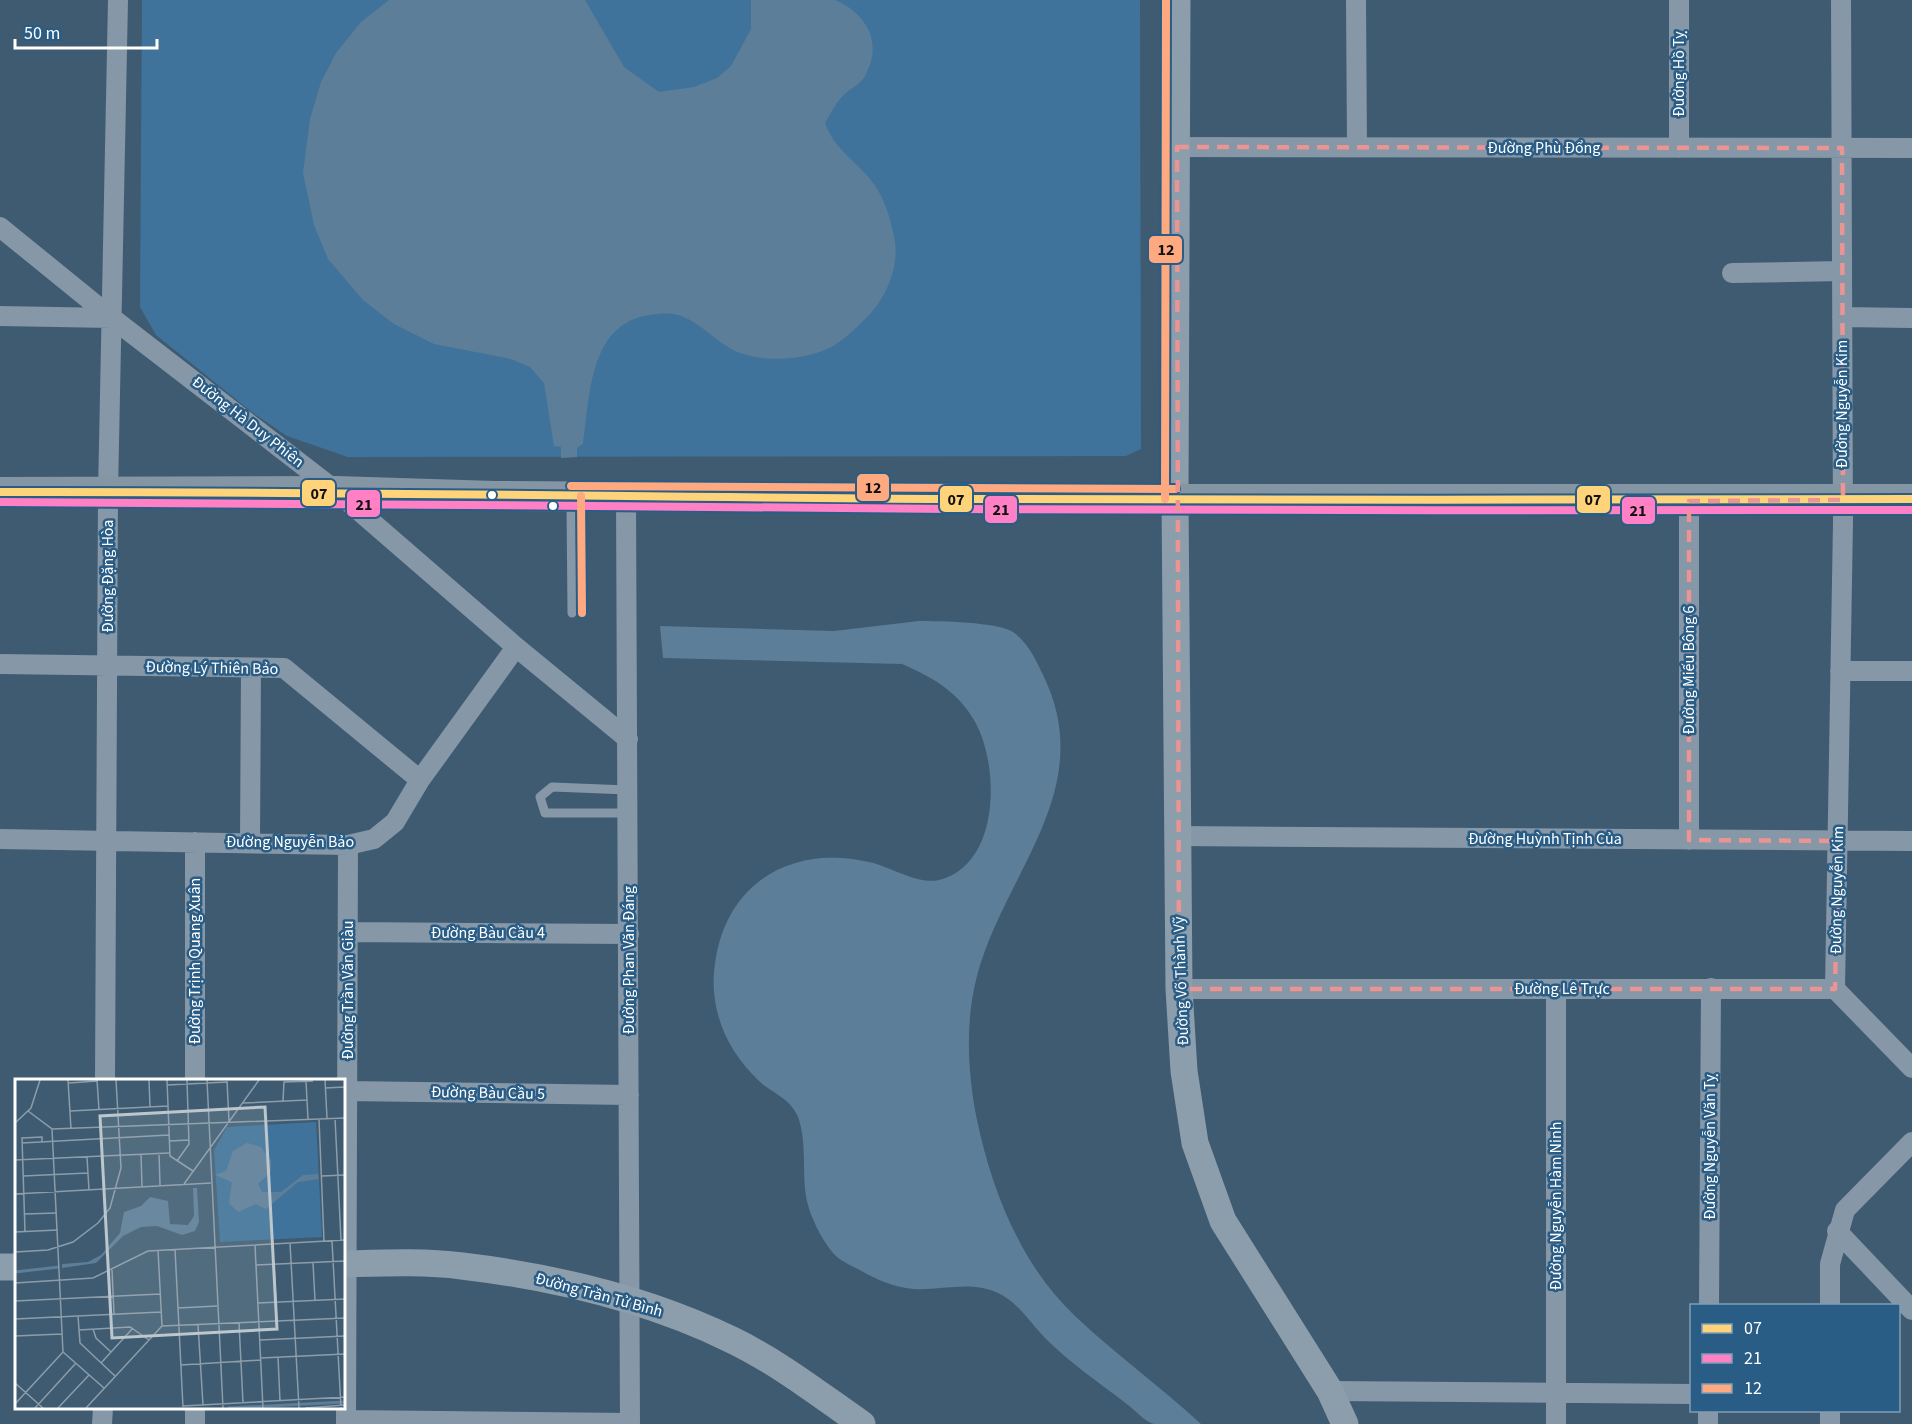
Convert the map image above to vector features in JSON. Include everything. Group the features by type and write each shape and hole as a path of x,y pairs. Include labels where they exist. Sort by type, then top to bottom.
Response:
{"main road":[{"path":"0,492 336,491 626,497 1689,501 1912,499"}],"street":[{"name":"Đường Đặng Hòa","path":"105,1079 108,493 118,0"},
{"name":"Đường Võ Thành Vỹ","path":"1177,0 1175,499 1179,989 1185,1071 1196,1143 1223,1221 1330,1391 1346,1424"},
{"path":"1356,0 1357,147"},
{"name":"Đường Hồ Tỵ","path":"1678,148 1679,0"},
{"name":"Đường Nguyễn Kim","path":"1835,989 1843,500 1841,0"},
{"name":"Đường Phù Đổng","path":"1177,147 1912,148"},
{"name":"Đường Hà Duy Phiên","path":"0,227 112,318 336,491 628,739"},
{"path":"1732,273 1842,271"},
{"path":"0,316 112,318"},
{"path":"1842,318 1912,318"},
{"name":"Đường Phan Văn Đáng","path":"626,497 630,1423"},
{"name":"Đường Miếu Bông 6","path":"1689,501 1689,840"},
{"name":"Đường Nguyễn Bảo","path":"0,839 348,845 374,839 395,822 420,780 516,646"},
{"name":"Đường Lý Thiên Bảo","path":"0,664 284,668 420,780"},
{"path":"250,843 251,668"},
{"path":"1840,671 1912,671"},
{"name":"Đường Huỳnh Tịnh Của","path":"1178,836 1912,841"},
{"name":"Đường Trịnh Quang Xuân","path":"195,843 195,1079"},
{"name":"Đường Trần Văn Giàu","path":"346,1422 348,845"},
{"name":"Đường Bàu Cầu 4","path":"348,932 628,934"},
{"name":"Đường Nguyễn Văn Tỵ","path":"1709,1304 1711,988"},
{"name":"Đường Lê Trực","path":"1179,989 1835,989"},
{"name":"Đường Nguyễn Hàm Ninh","path":"1556,989 1556,1424"},
{"path":"1835,989 1912,1068"},
{"name":"Đường Bàu Cầu 5","path":"347,1091 629,1095"},
{"path":"1830,1304 1830,1264 1837,1232 1845,1210 1912,1142"},
{"path":"1837,1232 1912,1310"},
{"name":"Đường Trần Tử Bình","path":"345,1264 459,1266 519,1274 653,1307 734,1341 798,1380 862,1424"},
{"path":"1330,1391 1690,1394"},
{"path":"102,1424 103,1409"},
{"path":"346,1422 630,1423"}],"lane":[{"path":"571,496 572,613"},
{"path":"628,790 552,787 540,797 545,813 628,813"}],"highlighted area":[{"path":"1177,147 1842,148 1843,500 1689,501 1689,840 1838,841 1835,989 1179,989"}],"shaded area":[{"path":"142,0 1140,0 1141,449 1126,456 348,457 287,436 253,413 156,335 140,307"},
{"path":"389,0 585,0 624,67 659,92 694,87 717,78 731,66 751,29 751,0 835,0 846,6 863,21 872,40 873,51 864,77 840,99 825,123 839,147 875,186 888,214 894,237 895,257 891,278 883,297 862,322 833,346 811,355 784,359 758,357 735,351 682,316 655,314 630,321 615,332 604,347 596,364 583,444 577,448 577,457 561,458 561,447 554,446 544,383 530,367 511,359 434,344 394,324 363,300 328,259 314,225 303,173 310,119 321,82 336,53 361,22"},
{"path":"919,621 982,624 1013,632 1028,647 1038,665 1058,719 1060,758 1053,796 1040,833 988,942 976,980 970,1014 969,1050 977,1120 1000,1200 1024,1250 1056,1296 1090,1330 1201,1424 1154,1424 1147,1421 1065,1357 1018,1308 998,1293 977,1287 913,1289 898,1286 871,1276 837,1257 821,1235 808,1203 801,1127 795,1111 791,1105 760,1082 747,1069 721,1025 714,992 716,957 724,930 735,907 751,888 770,874 792,864 816,859 842,858 869,862 913,878 931,881 959,871 974,855 984,834 990,811 991,786 988,761 983,739 974,720 960,701 943,686 902,664 663,658 660,626 834,631"}],"transit line":[{"name":"12","path":"1165,499 1166,0"},
{"name":"12","path":"571,486 1175,489"},
{"name":"07","path":"0,492 1071,500 1912,499"},
{"name":"12","path":"581,496 582,613"},
{"name":"21","path":"0,502 1071,510 1912,510"}]}
